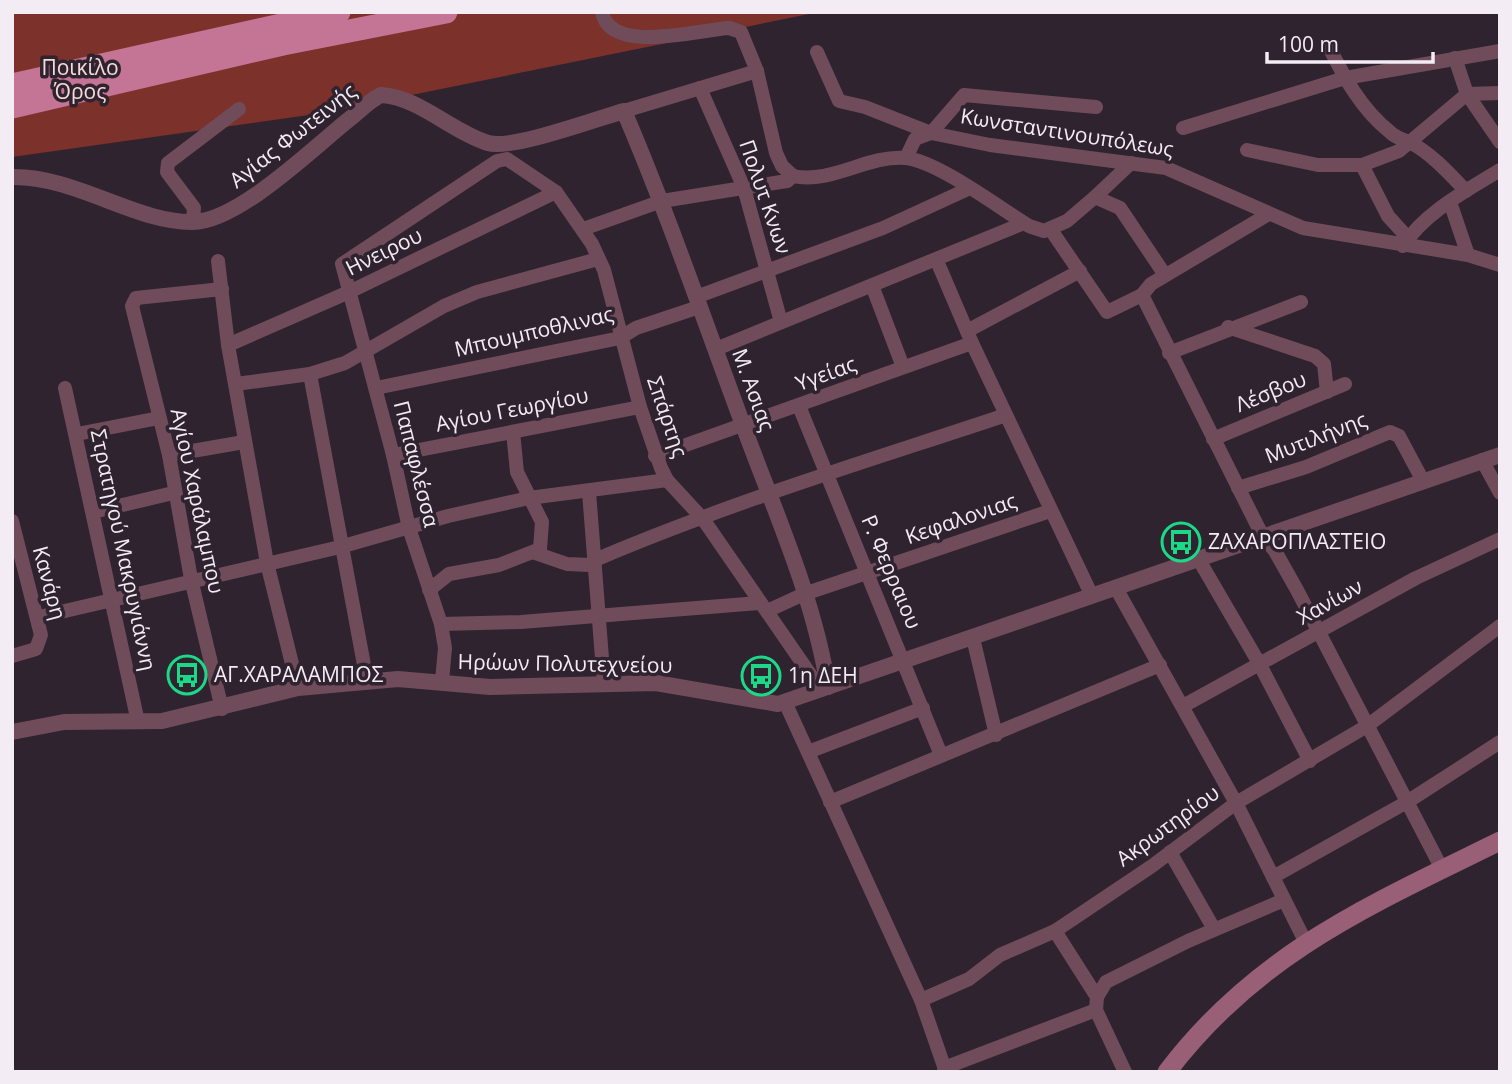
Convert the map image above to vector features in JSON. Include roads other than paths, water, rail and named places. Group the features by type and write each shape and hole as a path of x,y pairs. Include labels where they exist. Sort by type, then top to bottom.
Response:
{"highway":[{"path":"12,85 339,12"},
{"path":"12,107 283,44 446,12"}],"main road":[{"path":"1167,1072 1189,1043 1245,987 1305,941 1500,841"}],"street":[{"path":"602,12 612,31 629,37 734,28 745,39 757,71 776,153 782,166 793,176 819,177 906,158 933,167 1024,223 1044,231 1067,221 1131,163"},
{"path":"1328,45 1345,78 1373,117 1392,135 1409,142 1448,171 1466,191"},
{"path":"1183,128 1345,78 1500,51"},
{"name":"Κωνσταντινουπόλεως","path":"817,52 839,101 865,107 931,133 1032,152 1131,163 1181,172 1267,215 1303,228 1406,242 1468,255 1500,265"},
{"path":"1455,58 1467,94 1500,142"},
{"name":"Αγίας Φωτεινής","path":"12,177 48,180 155,215 193,222 217,218 250,198 373,99 381,96 400,99 477,139 499,145 757,71"},
{"name":"Πολυτ Κνων","path":"700,88 744,188 781,322"},
{"path":"1247,150 1318,165 1362,165 1388,157 1467,94 1500,93"},
{"path":"906,158 915,139 931,133 964,95 1096,107"},
{"path":"193,222 194,208 167,167 170,161 239,109"},
{"name":"Μ. Ασιας","path":"624,111 662,201 804,594 820,643 825,689"},
{"name":"Σπάρτης","path":"346,259 498,161 514,160 556,192 583,229 606,278 640,407 655,456 667,480 703,519 763,607 825,689"},
{"path":"1362,165 1388,216 1406,242 1450,202 1500,170"},
{"path":"583,229 662,201 787,181 793,176"},
{"name":"Μπουμποθλινας","path":"376,388 620,338 636,328 768,269 883,228 968,189"},
{"name":"Ηνειρου","path":"228,345 316,304 349,292 556,192"},
{"path":"1096,197 1120,208 1165,275"},
{"path":"1450,202 1468,255"},
{"path":"1051,230 1107,312 1142,295 1151,284 1165,275 1267,215"},
{"path":"716,349 873,288 1024,223"},
{"name":"Παπαφλέσσα","path":"346,259 342,270 367,352 409,528 441,624 445,648 442,681"},
{"path":"236,384 310,374 367,352 444,306 477,292 598,259"},
{"path":"218,261 244,442 267,563 298,688"},
{"path":"937,261 969,337 1092,596"},
{"name":"Υγείας","path":"655,456 904,367 969,337 1080,271"},
{"path":"873,288 904,367"},
{"name":"Αγίου Χαράλαμπου","path":"222,289 132,300 169,455 173,493 222,709"},
{"path":"1142,295 1263,537 1275,551 1319,632 1442,869"},
{"path":"1169,353 1228,327 1301,302"},
{"path":"1228,327 1315,356 1324,364 1327,392"},
{"path":"310,374 366,681"},
{"name":"Λέσβου","path":"1213,439 1345,384"},
{"name":"Στρατηγού Μακρυγιάννη","path":"65,388 77,433 138,722"},
{"name":"Ρ. Φερραιου","path":"799,406 941,755"},
{"name":"Αγίου Γεωργίου","path":"393,455 640,407"},
{"path":"429,590 449,574 462,569 499,565 536,553 580,566 590,565 595,560 769,495 1006,415"},
{"path":"77,433 159,418"},
{"path":"513,432 517,472 542,522 542,542 536,553"},
{"name":"Μυτιλήνης","path":"1238,488 1306,467 1390,432 1399,436 1423,481"},
{"path":"169,455 244,442"},
{"name":"Ηρώων Πολυτεχνείου","path":"12,732 64,722 162,721 222,709 298,688 366,681 442,681 478,687 656,684 769,704 785,702 1500,455"},
{"path":"1482,460 1500,493"},
{"path":"39,617 191,579 340,547 530,498 667,480"},
{"path":"589,492 604,684"},
{"path":"93,512 173,493"},
{"name":"Κεφαλονιας","path":"763,607 1050,511"},
{"name":"Κανάρη","path":"12,522 17,567 39,617 40,645 32,652 12,656"},
{"name":"Χανίων","path":"1183,706 1416,578 1500,539"},
{"path":"1199,560 1259,663 1310,761"},
{"path":"1116,588 1236,803 1305,941"},
{"path":"441,624 763,607"},
{"name":"Ακρωτηρίου","path":"920,1000 969,979 1000,955 1055,931 1236,803 1367,726 1500,625"},
{"path":"973,638 996,735"},
{"path":"830,802 1160,665"},
{"path":"785,702 920,1000 945,1070 1097,1004 1106,982 1214,929 1284,900"},
{"path":"807,752 923,708"},
{"path":"1273,877 1407,802 1500,742"},
{"path":"1170,852 1214,929"},
{"path":"1055,931 1097,1004 1125,1072"}],"place":[{"name":"ΖΑΧΑΡΟΠΛΑΣΤΕΙΟ","path":"1181,542"},
{"name":"ΑΓ.ΧΑΡΑΛΑΜΠΟΣ","path":"187,675"},
{"name":"1η ΔΕΗ","path":"761,676"}],"park label":[{"name":"Ποικίλο Όρος","path":"80,80"}]}
